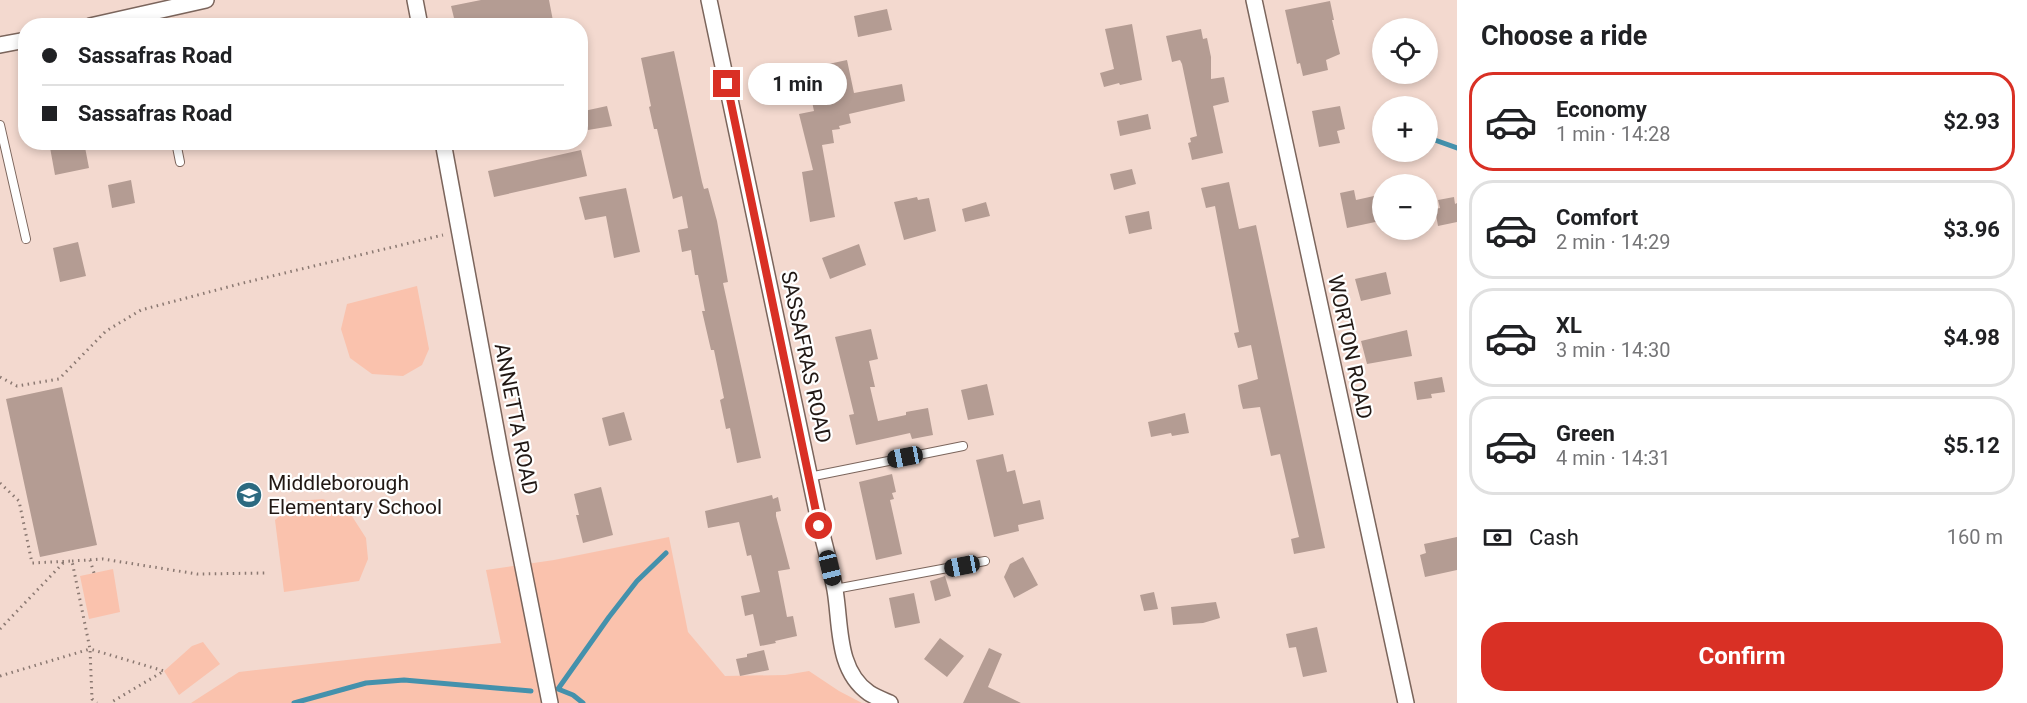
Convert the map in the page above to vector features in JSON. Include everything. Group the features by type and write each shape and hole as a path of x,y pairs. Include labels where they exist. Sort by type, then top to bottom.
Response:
{"street":[{"path":"127,18 206,0"},
{"path":"415,0 418,18"},
{"name":"SASSAFRAS ROAD","path":"709,0 809,477 835,590 842,648 848,667 868,692 890,703"},
{"name":"WORTON ROAD","path":"1254,0 1406,703"},
{"path":"0,45 18,42"},
{"name":"ANNETTA ROAD","path":"445,150 501,456 550,703"}],"lane":[{"path":"0,125 26,239"},
{"path":"178,150 180,162"},
{"path":"809,477 963,446"},
{"path":"835,590 985,561"}],"path":[{"path":"0,377 17,386 60,379 106,331 141,310 418,240 460,232"},
{"path":"0,483 19,501 32,563 103,559 197,574 266,573"},
{"path":"90,560 94,573"},
{"path":"0,629 65,561 72,561 90,649 92,699 97,703"},
{"path":"0,676 90,649 164,670 110,703"}],"shaded area":[{"path":"417,286 429,349 422,365 403,376 372,374 350,358 341,329 347,304"},
{"path":"323,499 348,510 366,538 368,559 359,581 284,592 275,520 296,501"},
{"path":"669,537 688,632 725,676 785,675 809,671 862,703 191,703 239,672 501,643 486,570 554,560"},
{"path":"113,569 120,612 89,619 80,576"},
{"path":"203,642 220,664 179,695 164,671 192,646"}],"building":[{"path":"481,0 549,0 552,18 454,18 451,6"},
{"path":"1330,1 1340,54 1326,60 1328,70 1303,76 1300,63 1297,64 1285,10"},
{"path":"887,9 892,30 858,37 854,16"},
{"path":"1132,24 1142,80 1104,87 1100,73 1114,69 1105,29"},
{"path":"1201,29 1203,39 1207,38 1211,57 1211,79 1224,77 1229,102 1213,106 1223,153 1192,160 1188,143 1191,142 1190,138 1197,136 1182,64 1180,60 1172,62 1166,36"},
{"path":"674,51 702,182 704,189 708,188 717,221 728,282 723,283 761,458 737,463 730,428 726,429 720,400 724,398 714,350 711,350 702,311 705,311 698,275 695,275 691,250 682,252 678,230 688,228 682,196 673,199 657,129 654,129 649,107 651,106 641,58"},
{"path":"847,60 854,93 902,84 905,101 849,114 851,123 839,126 840,129 832,130 834,143 822,145 835,217 810,222 802,172 813,170 799,114 814,111 805,69"},
{"path":"607,106 612,126 588,130 588,110"},
{"path":"1340,106 1345,129 1337,131 1340,143 1319,147 1312,111"},
{"path":"1148,114 1151,129 1120,136 1117,121"},
{"path":"50,150 86,150 89,168 55,175"},
{"path":"581,150 587,176 494,197 488,171"},
{"path":"1132,169 1136,184 1114,190 1110,174"},
{"path":"131,180 135,203 112,208 108,185"},
{"path":"1229,182 1239,229 1256,225 1325,548 1294,554 1291,539 1299,537 1280,454 1271,456 1260,407 1243,409 1241,402 1238,385 1258,379 1251,345 1238,348 1234,333 1239,332 1215,206 1206,208 1201,188"},
{"path":"626,188 640,252 614,258 606,216 585,220 579,197"},
{"path":"1354,190 1356,200 1372,196 1372,223 1347,228 1340,193"},
{"path":"917,197 918,200 929,198 936,231 904,240 894,202"},
{"path":"1454,197 1455,204 1457,203 1457,222 1438,226 1438,208 1440,208 1438,200"},
{"path":"986,202 990,216 965,222 962,209"},
{"path":"1149,211 1152,229 1129,234 1125,216"},
{"path":"78,242 86,276 60,282 53,248"},
{"path":"859,244 866,265 830,279 822,258"},
{"path":"1386,272 1391,294 1361,301 1355,279"},
{"path":"871,329 878,359 869,361 875,387 870,387 878,421 928,408 933,435 912,439 910,433 856,445 849,415 854,414 835,337"},
{"path":"1407,330 1412,356 1367,364 1361,341"},
{"path":"1442,377 1445,392 1431,394 1432,398 1417,400 1414,382"},
{"path":"987,384 994,415 968,420 961,390"},
{"path":"62,387 97,545 40,557 6,399"},
{"path":"624,412 632,440 609,446 602,418"},
{"path":"1185,413 1189,433 1172,436 1171,433 1151,437 1148,422"},
{"path":"1003,454 1007,472 1015,470 1023,504 1040,500 1044,519 1018,525 1019,531 994,537 976,460"},
{"path":"892,474 896,492 892,493 894,499 890,500 902,554 876,560 859,482"},
{"path":"601,487 613,535 583,543 576,515 579,515 574,494"},
{"path":"772,495 773,499 778,497 781,511 776,512 776,516 790,569 778,571 787,617 793,616 797,636 760,646 753,614 745,616 741,596 760,592 751,555 747,556 739,522 708,528 705,511"},
{"path":"1457,537 1457,570 1425,577 1420,555 1426,553 1424,544"},
{"path":"1023,557 1038,585 1014,598 1004,577 1010,564"},
{"path":"945,576 951,596 935,601 930,581"},
{"path":"1154,592 1158,609 1144,611 1140,595"},
{"path":"914,593 920,623 895,628 889,598"},
{"path":"1216,602 1220,618 1203,623 1173,625 1171,607"},
{"path":"1317,627 1327,672 1303,677 1296,647 1289,648 1286,634"},
{"path":"940,638 964,656 947,677 924,659"},
{"path":"989,648 1002,654 988,687 1021,703 963,703"},
{"path":"764,650 769,670 740,676 736,659"}],"waterway":[{"path":"1438,141 1457,148"},
{"path":"583,703 573,695 558,689 637,581 666,553"},
{"path":"294,703 366,683 404,680 531,691"}],"place":[{"name":"Middleborough Elementary School","path":"249,495"}],"route":[{"path":"727,84 819,526"}]}
